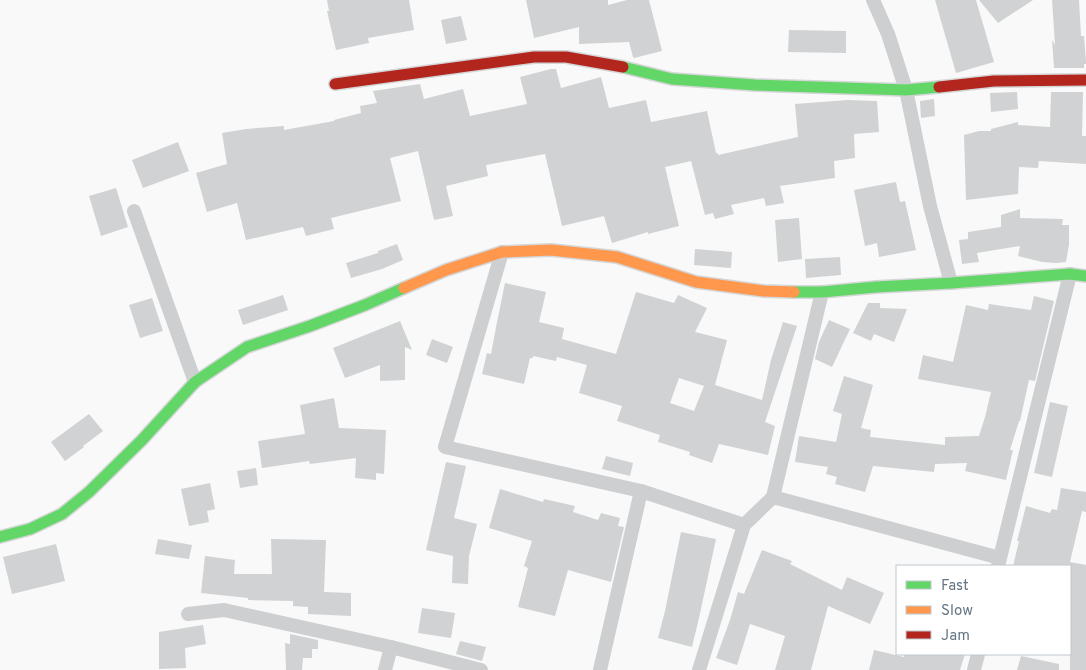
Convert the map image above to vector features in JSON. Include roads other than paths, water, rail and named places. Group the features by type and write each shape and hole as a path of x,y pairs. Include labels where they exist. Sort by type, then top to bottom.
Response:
{"street":[{"path":"873,0 888,34 906,90 930,206 951,283"},
{"path":"335,84 534,57 566,57 615,65 672,79 755,85 906,90 994,81 1086,80"},
{"path":"134,211 195,382"},
{"path":"0,538 30,529 62,514 89,492 142,440 195,382 247,347 347,312 446,270 502,252 551,250 617,257 696,282 764,291 822,292 1070,274 1086,276"},
{"path":"502,252 445,447 641,491 744,525"},
{"path":"773,497 999,562 1070,274"},
{"path":"699,670 744,525 773,497 822,292"},
{"path":"600,670 641,491"},
{"path":"188,614 224,610 391,647 481,670"},
{"path":"386,670 391,647"},
{"path":"974,670 978,655"}]}
